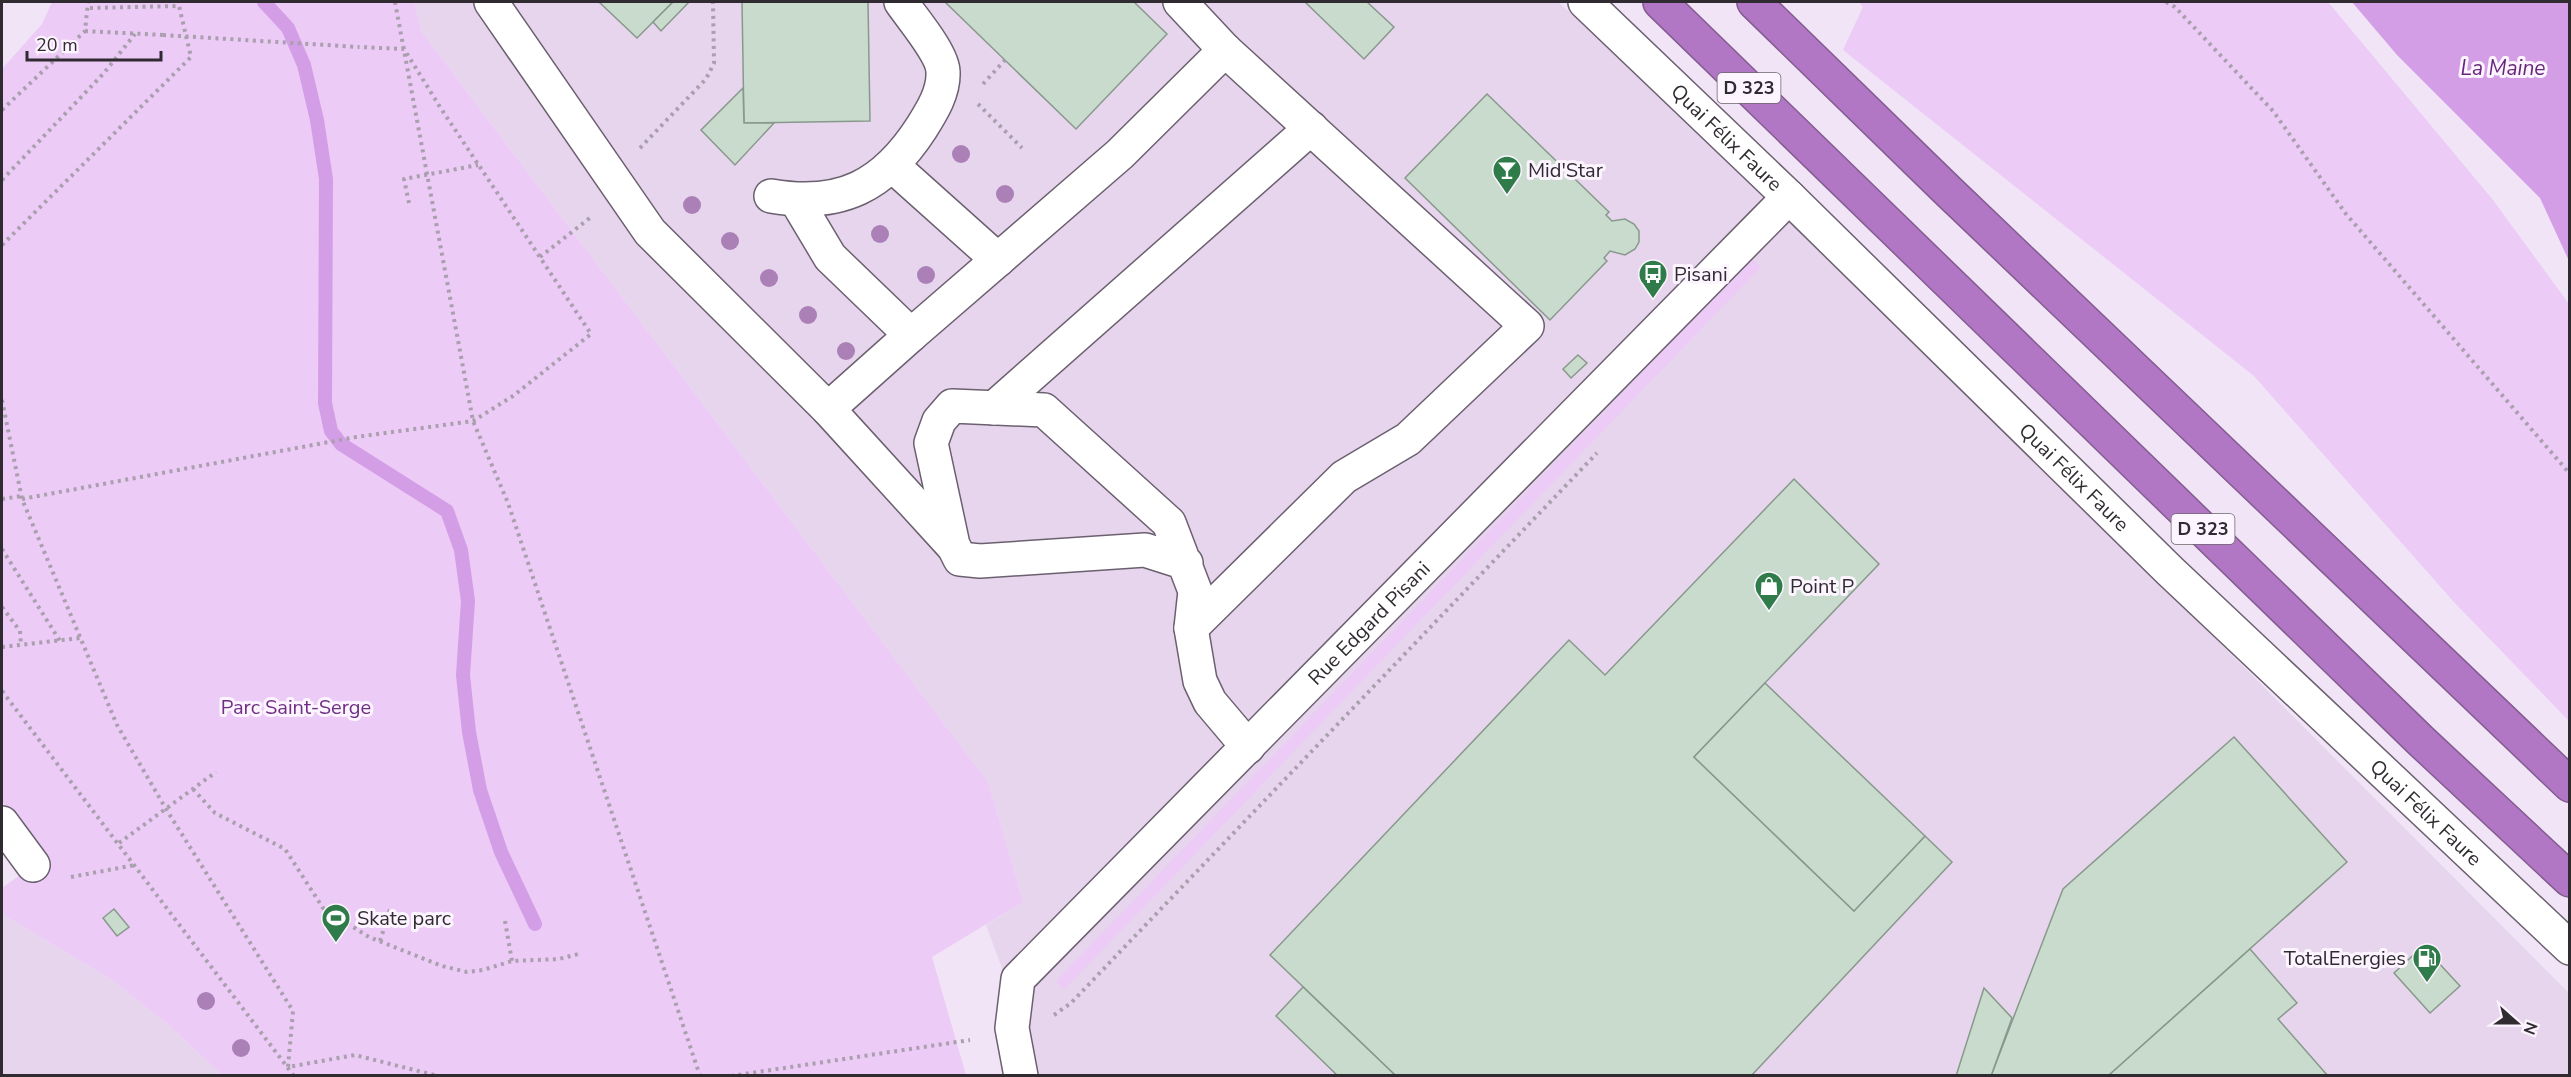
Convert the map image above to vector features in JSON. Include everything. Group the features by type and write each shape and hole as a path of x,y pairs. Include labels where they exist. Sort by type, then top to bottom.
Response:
{"highway":[{"name":"D 323","path":"1660,2 2404,724 2570,880"},
{"path":"1754,2 1963,206 2570,785"}],"street":[{"path":"491,2 650,232 828,409 953,545"},
{"path":"901,2 939,58 943,72 937,104 893,166 871,183 846,195 821,200 784,198 830,257 911,335"},
{"path":"1180,2 1225,50 1527,326 1408,439 1344,477 1191,628"},
{"name":"Quai Félix Faure","path":"1585,2 1789,197 2170,571 2570,948"},
{"path":"828,409 1120,154 1225,50"},
{"path":"994,408 1311,128"},
{"path":"893,166 998,260"},
{"name":"Rue Edgard Pisani","path":"1021,1076 1012,1028 1018,979 1789,197"},
{"path":"1186,563 1145,550 980,561 960,559 953,545 931,443 939,421 952,406 1044,410 1169,524 1186,563 1195,591 1191,628 1200,681 1210,702 1248,747"},
{"path":"2,823 33,866"}],"path":[{"path":"2,110 85,31 89,8 87,2"},
{"path":"395,2 425,175 473,421 508,503 700,1076"},
{"path":"540,257 596,213 625,164 706,79 714,63 712,2"},
{"path":"2166,2 2175,7 2273,111 2346,214 2570,474"},
{"path":"2,245 191,57 179,6 89,8"},
{"path":"85,31 404,49"},
{"path":"2,180 104,73 135,34"},
{"path":"2,499 22,498 356,437 473,421 513,396 591,334 404,49"},
{"path":"978,90 1005,60"},
{"path":"409,203 404,179 478,165"},
{"path":"2,400 22,498 117,725 166,809 293,1011 288,1067"},
{"path":"1052,1017 1071,1002 1600,450"},
{"path":"2,549 60,641"},
{"path":"2,607 20,631 21,645"},
{"path":"2,647 80,638"},
{"path":"2,691 294,1076"},
{"path":"119,843 216,772"},
{"path":"193,789 215,813 285,849 323,908 380,941 455,970 483,970 512,961 559,959 578,954"},
{"path":"33,866 47,882 135,865"},
{"path":"380,941 392,906"},
{"path":"505,921 512,961"},
{"path":"731,1076 970,1040"},
{"path":"288,1067 355,1055 438,1076"}],"shaded area":[{"path":"414,2 1558,2 1771,193 2569,993 2569,1075 1034,1075 1010,990 986,925 1023,902 988,782 421,31"},
{"path":"2,914 112,980 170,1026 222,1075 2,1075"}],"green space":[{"name":"Parc Saint-Serge","path":"52,2 414,2 421,31 988,782 1023,902 932,957 966,1075 222,1075 170,1026 112,980 2,914 2,888 44,858 2,801 2,69 42,24"},
{"path":"1859,2 2328,2 2493,200 2569,304 2569,721 2453,601 2254,376 1843,50 1863,7"},
{"path":"1752,258 1761,267 1064,990 1056,981"}],"water":[{"name":"La Maine","path":"2352,2 2569,2 2569,261 2540,198 2397,55"}],"building":[{"path":"599,2 673,2 637,38"},
{"path":"673,2 689,2 661,31 653,22"},
{"path":"742,2 868,2 870,121 744,123"},
{"path":"945,2 1134,2 1167,34 1076,129"},
{"path":"1305,2 1367,2 1394,27 1364,59"},
{"path":"743,88 744,123 774,123 735,165 701,130"},
{"name":"Mid'Star","path":"1487,94 1609,212 1606,215 1612,221 1625,219 1634,224 1639,231 1639,242 1635,249 1625,255 1610,251 1604,258 1607,261 1550,320 1405,178"},
{"path":"1578,355 1587,363 1571,378 1563,369"},
{"path":"1794,479 1879,564 1694,757 1854,911 1925,836 1952,862 1751,1076 1396,1076 1270,955 1569,640 1605,675"},
{"path":"1765,683 1925,836 1854,911 1694,757"},
{"path":"2234,737 2347,862 2108,1076 1991,1076 2063,889"},
{"path":"114,909 129,927 117,936 103,918"},
{"path":"2423,946 2460,986 2430,1013 2394,973"},
{"path":"2250,949 2297,1003 2278,1019 2328,1076 2108,1076"},
{"path":"1303,987 1396,1076 1338,1076 1276,1016"},
{"path":"1984,988 2012,1018 1991,1076 1956,1076"}],"waterway":[{"path":"264,2 288,28 304,65 317,120 326,179 325,403 331,431 341,444 447,511 461,550 468,601 463,675 469,732 480,790 501,852 535,924"}],"place":[{"name":"Mid'Star","path":"1507,196"},
{"name":"Pisani","path":"1653,300"},
{"name":"Point P","path":"1769,612"},
{"name":"Skate parc","path":"336,944"},
{"name":"TotalEnergies","path":"2427,984"}]}
